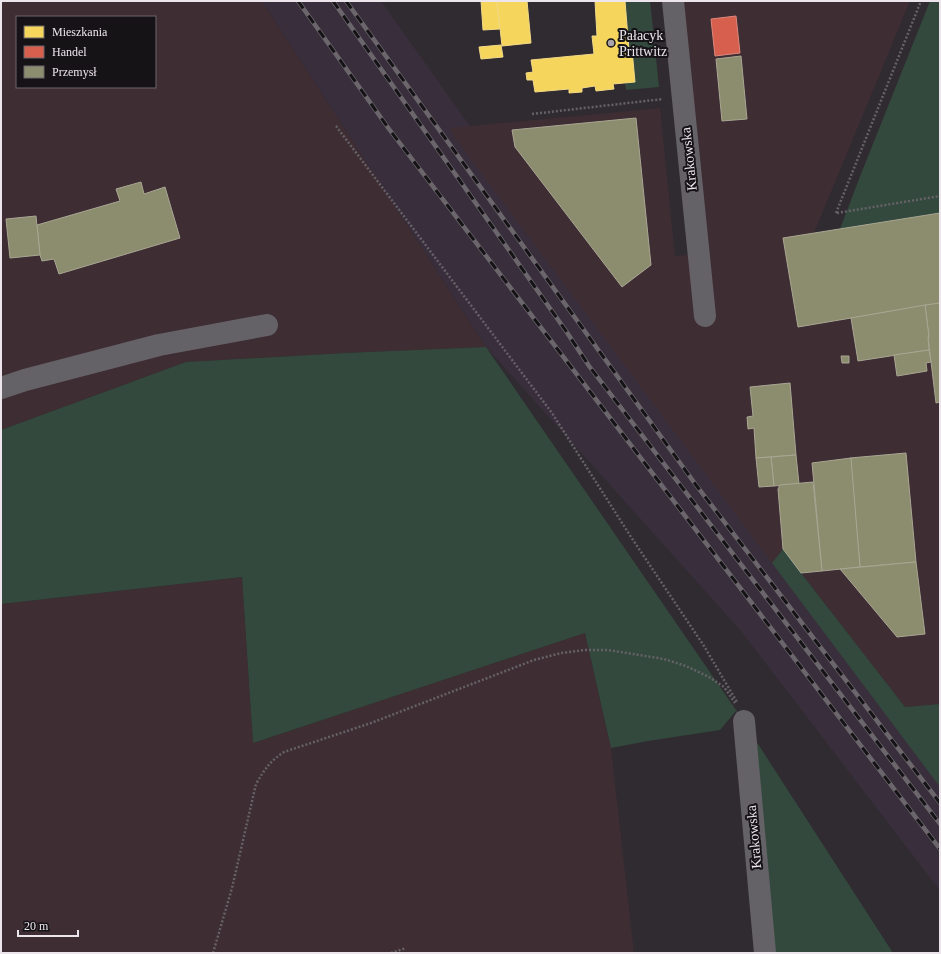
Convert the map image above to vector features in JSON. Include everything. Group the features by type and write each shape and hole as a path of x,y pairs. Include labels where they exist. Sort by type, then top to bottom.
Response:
{"street":[{"name":"Krakowska","path":"673,1 705,316"},
{"path":"1,388 25,380 159,345 267,325"},
{"name":"Krakowska","path":"744,721 765,953"}],"path":[{"path":"921,1 836,213 940,196"},
{"path":"532,114 682,97"},
{"path":"336,126 552,413 631,537 704,646 737,702 744,721"},
{"path":"213,953 232,888 256,784 264,770 273,760 284,752 371,723 534,660 561,653 584,650 608,650 664,659 686,666 709,676 724,687 738,708 744,721"},
{"path":"391,953 406,948"}],"shaded area":[{"path":"1,1 261,1 486,347 186,362 1,430"},
{"path":"261,1 381,1 940,785 940,891 741,631 486,347"},
{"path":"682,1 910,1 814,233 940,213 940,704 905,707 783,549 772,563 452,134 450,128 660,108 675,256 708,254"},
{"path":"242,577 253,743 585,633 611,748 634,953 1,953 1,604"}],"green space":[{"path":"625,1 650,1 659,87 626,90 625,83 635,82 632,50 629,50"},
{"path":"930,1 940,1 940,213 840,229 859,179"},
{"path":"486,347 736,710 893,953 774,953 758,828 736,711 720,730 611,748 585,633 253,743 242,577 1,604 1,430 186,362"},
{"path":"783,549 905,707 940,704 940,787 772,563"}],"building: Mieszkania":[{"path":"481,1 497,1 500,29 483,30"},
{"path":"497,1 527,1 531,43 502,46"},
{"name":"Pałacyk Prittwitz","path":"595,1 625,1 629,50 632,50 635,82 613,84 614,89 596,91 595,86 582,88 582,92 569,93 569,89 535,92 533,80 527,80 526,73 533,72 531,60 594,54 592,36 597,36"},
{"path":"501,45 503,57 481,59 479,47"}],"building: Handel":[{"path":"736,16 740,53 715,56 711,19"}],"building: Przemysł":[{"path":"741,56 747,119 722,121 716,59"},
{"path":"636,118 651,265 622,287 515,147 512,130"},
{"path":"141,182 144,194 165,187 180,238 59,274 54,259 42,261 37,225 120,201 116,189"},
{"path":"940,213 940,303 798,327 783,238"},
{"path":"36,216 40,255 10,258 6,219"},
{"path":"940,303 940,402 936,403 925,305"},
{"path":"925,305 929,350 858,361 851,318"},
{"path":"929,350 931,362 926,363 927,371 897,376 894,355"},
{"path":"841,356 849,356 849,363 842,363"},
{"path":"790,383 796,455 756,458 754,428 748,429 747,417 753,416 750,387"},
{"path":"906,453 916,562 860,567 850,458"},
{"path":"796,455 799,484 774,486 771,457"},
{"path":"771,457 774,486 759,487 756,458"},
{"path":"851,458 860,567 822,571 812,463"},
{"path":"813,482 822,571 801,573 783,549 778,489 780,485"},
{"path":"916,562 925,634 897,637 840,569"}],"railway":[{"path":"298,1 389,129 940,849"},
{"path":"333,1 566,331 589,366 940,824"},
{"path":"346,1 696,485 940,803"}],"place":[{"name":"Pałacyk Prittwitz","path":"611,43"}]}
